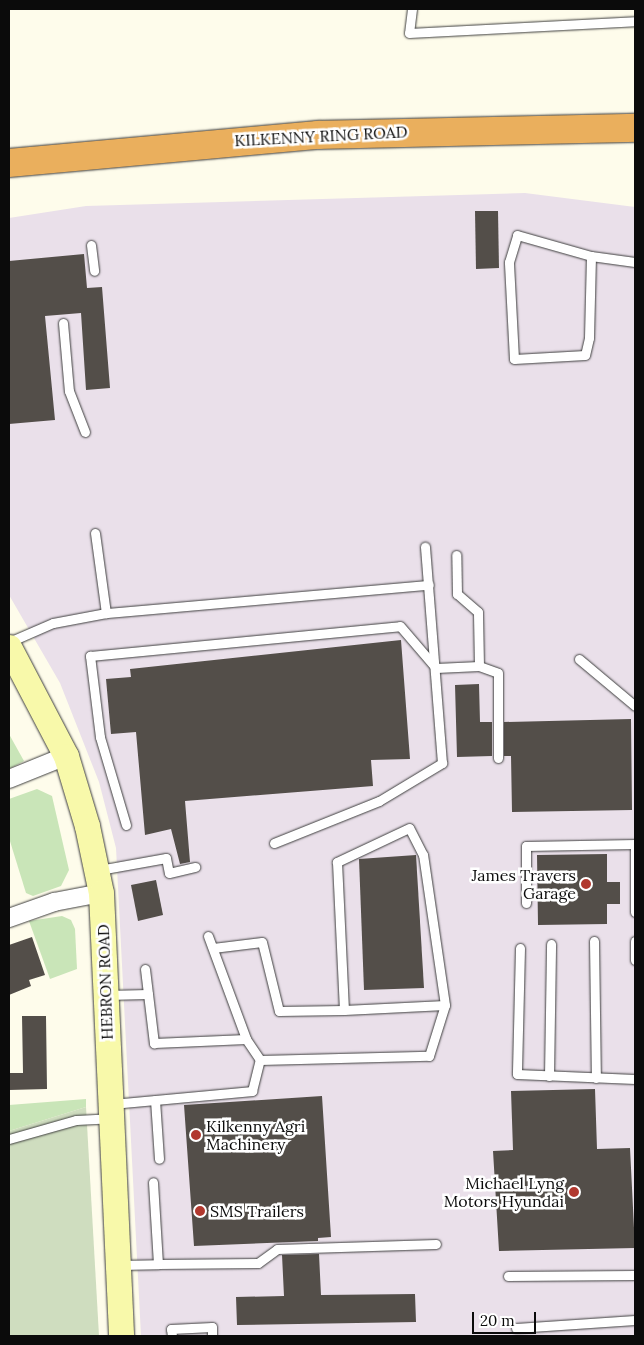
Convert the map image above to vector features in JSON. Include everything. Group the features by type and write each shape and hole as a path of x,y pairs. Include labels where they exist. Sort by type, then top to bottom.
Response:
{"highway":[{"name":"KILKENNY RING ROAD","path":"9,163 318,135 635,128"}],"street":[{"name":"HEBRON ROAD","path":"9,647 66,756 98,882 104,954 116,1266 121,1336"},
{"path":"9,779 66,756"},
{"path":"9,918 54,902 98,882"}],"lane":[{"path":"412,9 409,33 635,22"},
{"path":"591,256 589,338 585,355 514,359 509,262 516,235 591,256 635,262"},
{"path":"91,245 94,271"},
{"path":"63,323 69,391 85,432"},
{"path":"95,533 106,613"},
{"path":"274,843 380,801 442,763 425,547"},
{"path":"456,555 458,594 478,612 479,666"},
{"path":"9,642 54,623 106,613 429,586"},
{"path":"126,825 100,737 90,656 400,626 436,668"},
{"path":"579,659 635,706"},
{"path":"436,668 479,666 498,673 498,758"},
{"path":"260,1060 429,1056 445,1005 423,855 409,828 337,862 344,1010"},
{"path":"526,903 526,846 635,844 635,912"},
{"path":"98,882 166,858 169,873 195,868"},
{"path":"9,1139 155,1100 252,1091 260,1060 246,1040 208,936"},
{"path":"635,940 635,960"},
{"path":"213,948 262,942 279,1011 445,1005"},
{"path":"594,942 596,1078"},
{"path":"549,1076 551,944"},
{"path":"520,948 517,1074 635,1079"},
{"path":"146,969 154,1043 246,1040"},
{"path":"106,995 148,994"},
{"path":"155,1100 159,1159"},
{"path":"153,1182 158,1264"},
{"path":"116,1266 258,1263 277,1250 436,1244"},
{"path":"508,1276 635,1275"},
{"path":"516,1328 635,1320"},
{"path":"172,1336 171,1329 212,1327 212,1336"}],"shaded area":[{"path":"525,193 635,207 635,1336 141,1336 116,848 99,782 60,683 9,595 9,218 86,206"}],"green space":[{"path":"9,734 24,761 9,769"},
{"path":"37,789 52,796 69,870 61,886 33,896 26,893 9,838 9,799"},
{"path":"62,916 71,920 75,929 77,969 50,979 29,921"},
{"path":"86,1099 86,1107 9,1131 9,1105"},
{"path":"86,1107 99,1336 9,1336 9,1131"}],"building":[{"path":"475,211 498,211 499,268 476,269"},
{"path":"84,254 87,288 102,287 110,388 86,390 81,313 45,316 55,420 9,424 9,261"},
{"path":"401,640 410,759 371,760 373,786 185,801 190,862 180,864 171,829 145,835 136,732 111,734 106,679 131,677 130,669"},
{"path":"479,684 480,722 492,722 492,756 457,757 455,685"},
{"path":"631,719 632,810 512,812 511,756 504,756 504,722"},
{"path":"607,854 607,882 620,882 620,904 607,904 607,924 538,925 537,855"},
{"path":"416,855 424,988 364,990 359,859"},
{"path":"156,880 163,915 138,921 131,885"},
{"path":"32,937 45,975 29,980 31,986 9,995 9,945"},
{"path":"22,1016 46,1016 47,1089 9,1090 9,1073 23,1073"},
{"path":"595,1089 597,1149 630,1148 635,1248 499,1251 493,1151 513,1150 511,1091"},
{"path":"322,1096 331,1237 318,1238 318,1241 194,1246 184,1105"},
{"path":"319,1254 321,1295 415,1294 416,1322 237,1325 236,1297 284,1296 282,1255"}],"place":[{"name":"James Travers Garage","path":"586,884"},
{"name":"Kilkenny Agri Machinery","path":"196,1135"},
{"name":"Michael Lyng Motors Hyundai","path":"574,1192"},
{"name":"SMS Trailers","path":"200,1211"}]}
